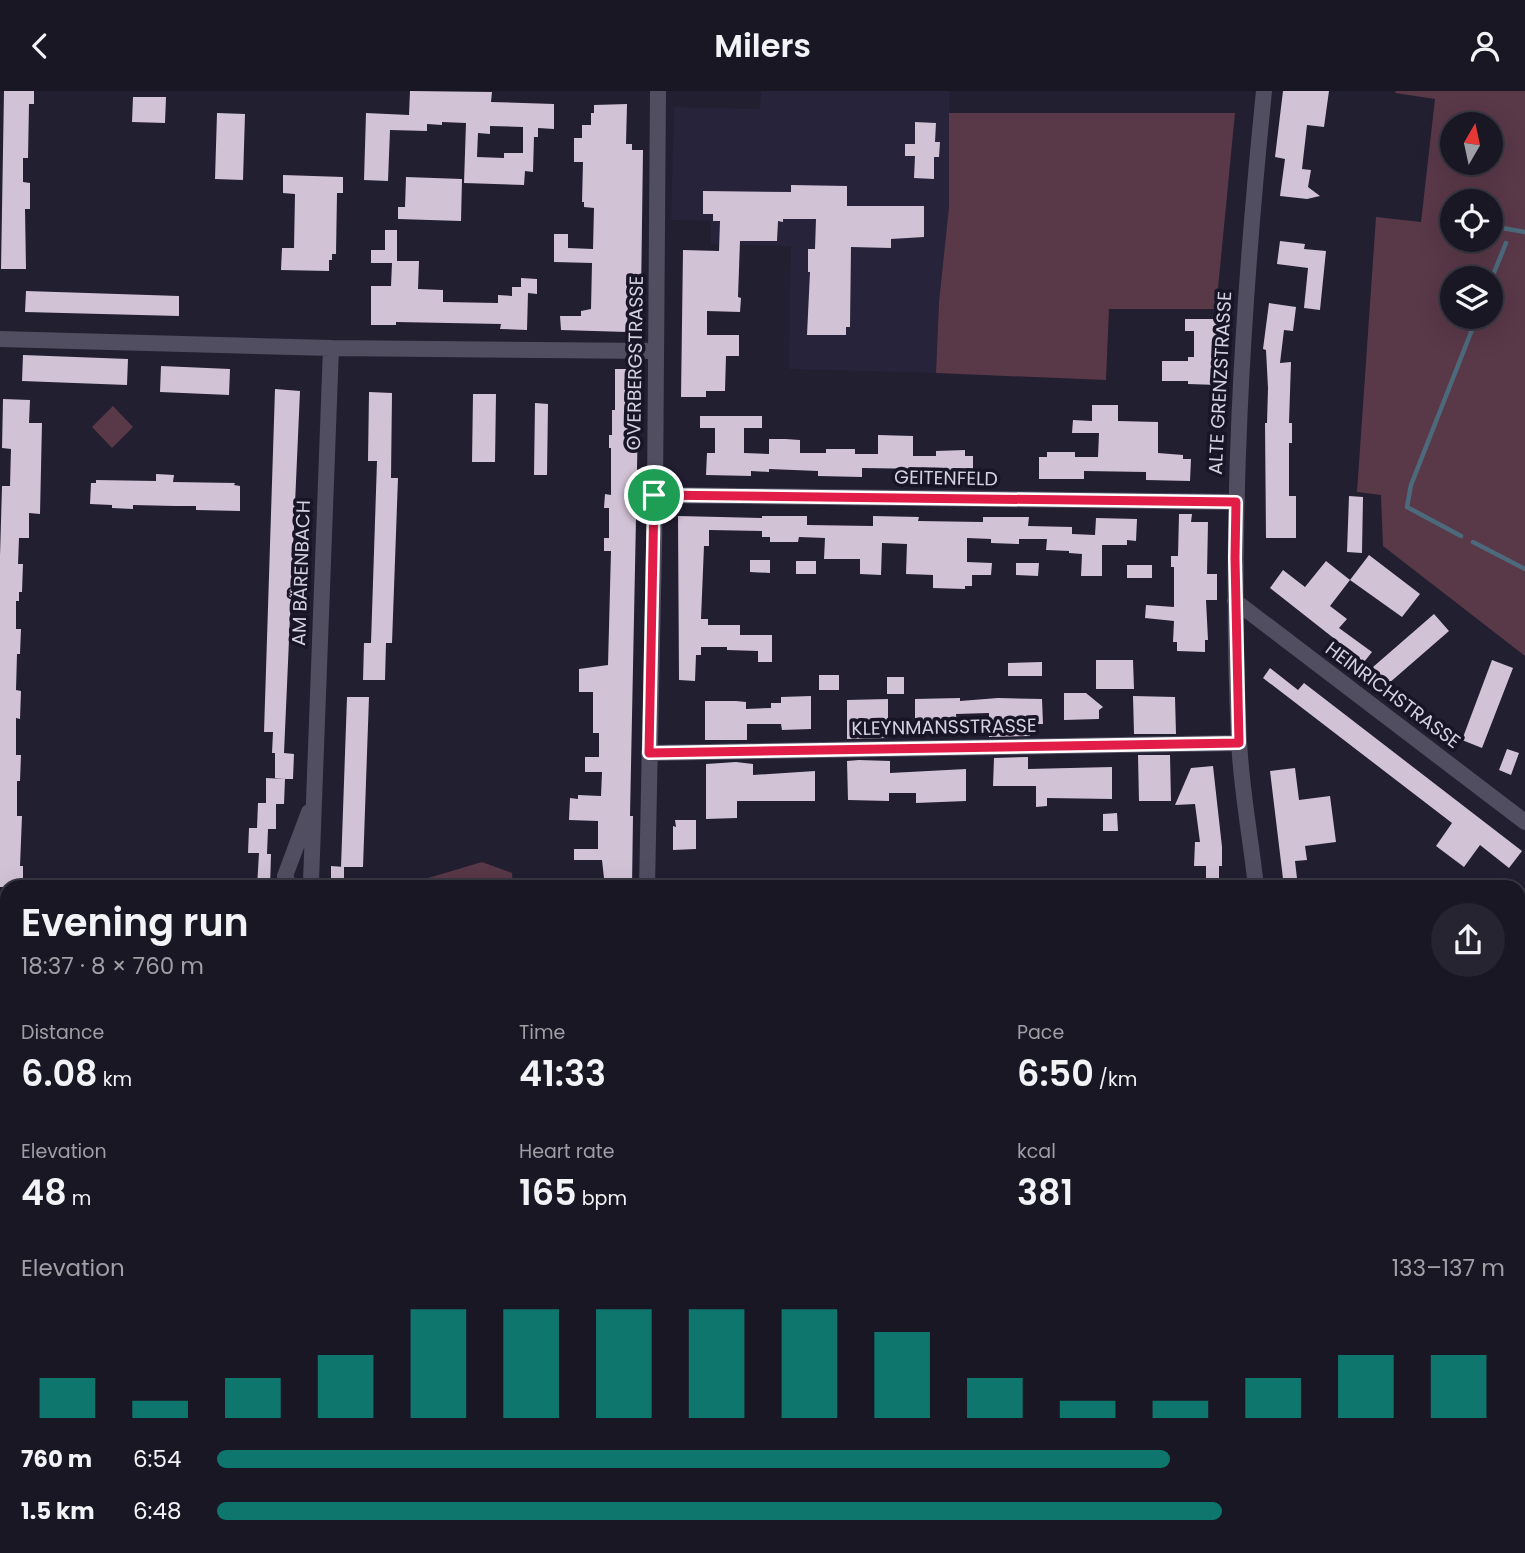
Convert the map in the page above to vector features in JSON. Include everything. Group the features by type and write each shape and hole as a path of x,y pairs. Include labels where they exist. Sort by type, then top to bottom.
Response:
{"street":[{"name":"OVERBERGSTRASSE","path":"647,880 658,91"},
{"name":"ALTE GRENZSTRASSE","path":"1255,880 1239,743 1236,502 1244,308 1265,91"},
{"path":"0,339 331,348 655,351"},
{"name":"AM BÄRENBACH","path":"311,880 331,348"},
{"name":"GEITENFELD","path":"654,495 1236,502"},
{"name":"HEINRICHSTRASSE","path":"1236,601 1525,823"},
{"name":"KLEYNMANSSTRASSE","path":"649,753 1239,743"},
{"name":"AM BÄRENBACH","path":"287,880 285,876 313,800"}],"shaded area":[{"path":"761,91 949,91 949,207 939,302 936,373 789,369 791,246 711,244 711,221 671,220 674,107 760,109"},
{"path":"1525,91 1525,656 1383,546 1381,495 1357,492 1376,217 1421,222 1435,99 1395,93"},
{"path":"949,113 1235,113 1216,309 1109,309 1106,380 936,373 939,302 949,207"},
{"path":"113,406 133,427 112,448 92,427"},
{"path":"482,862 512,873 512,880 422,880"}],"building":[{"path":"4,91 34,91 34,104 29,104 28,158 23,158 23,182 30,183 30,209 25,209 26,269 1,269"},
{"path":"410,91 492,92 491,102 554,104 554,129 538,128 538,137 534,137 533,172 525,171 524,185 464,183 466,123 442,122 442,125 427,124 427,131 390,130 388,181 364,180 366,113 409,115","holes":["490,126 523,127 523,153 504,153 504,158 477,157 478,133 490,134"]},
{"path":"1283,91 1329,91 1324,127 1307,125 1302,169 1311,170 1308,187 1320,196 1307,199 1280,196 1285,159 1275,157"},
{"path":"133,97 166,97 165,123 132,122"},
{"path":"627,104 626,144 632,144 632,150 643,150 641,297 628,297 627,332 561,330 560,316 581,316 581,311 591,309 592,263 554,262 554,234 568,234 568,248 593,249 594,208 584,207 582,202 583,162 574,162 574,138 582,138 582,125 591,125 594,105"},
{"path":"217,113 245,114 243,180 215,179"},
{"path":"915,122 936,123 935,142 940,142 939,157 934,157 934,179 914,178 915,156 905,156 905,144 915,144"},
{"path":"283,175 343,177 343,193 337,193 336,254 332,254 332,260 329,260 329,271 281,270 282,248 294,248 295,194 283,193"},
{"path":"406,177 462,179 461,221 398,219 398,207 405,207"},
{"path":"791,185 847,186 847,206 924,206 924,237 891,239 891,248 851,247 850,327 846,327 846,335 807,335 810,272 808,249 815,249 816,219 778,221 777,241 740,241 740,312 707,311 707,335 739,335 739,356 726,356 725,391 706,391 706,397 681,397 683,250 719,251 720,221 713,221 713,214 703,214 703,191 791,192"},
{"path":"385,230 397,230 397,261 419,261 418,289 443,290 443,302 498,303 498,295 512,296 512,287 521,287 521,278 537,279 537,294 528,293 527,330 500,329 501,324 396,322 396,325 371,325 371,286 391,286 392,263 371,263 371,250 385,250"},
{"path":"1280,241 1305,244 1304,249 1326,251 1320,310 1304,308 1308,268 1277,264"},
{"path":"26,291 179,296 179,316 25,312"},
{"path":"1269,303 1296,307 1293,331 1284,330 1280,363 1291,362 1289,423 1292,423 1292,443 1289,443 1289,496 1296,496 1296,538 1266,538 1265,423 1268,388 1266,350 1263,349"},
{"path":"1185,319 1218,319 1218,385 1162,381 1162,361 1188,361 1188,357 1194,357 1194,331 1185,331"},
{"path":"23,355 128,359 127,385 22,381"},
{"path":"161,366 230,369 229,395 160,392"},
{"path":"615,369 639,369 630,816 633,816 632,880 604,880 602,860 574,860 574,849 598,849 598,821 569,820 570,798 578,799 578,795 601,796 602,772 585,772 585,757 599,757 599,733 593,733 593,692 579,692 579,669 608,665 611,551 604,551 604,538 609,538 609,508 604,508 605,494 611,495 609,435 612,435 612,410 615,410"},
{"path":"275,389 300,391 284,753 294,754 293,779 275,778 273,732 264,732"},
{"path":"369,392 392,393 391,478 398,478 392,643 386,643 385,680 363,680 364,643 371,643 377,461 368,461"},
{"path":"473,394 496,394 495,462 472,462"},
{"path":"3,399 30,400 29,423 42,423 40,514 29,513 29,538 19,538 18,564 23,564 22,592 19,592 19,601 16,601 16,629 21,629 16,690 21,691 20,719 16,718 16,755 21,755 20,781 17,781 17,816 22,816 20,866 23,866 23,880 0,880 0,556 2,486 10,486 11,449 2,448"},
{"path":"535,403 548,404 547,475 534,475"},
{"path":"1092,405 1118,405 1118,421 1158,422 1158,453 1183,455 1183,459 1191,459 1190,481 1146,480 1146,472 1084,471 1084,479 1039,479 1039,457 1047,457 1047,452 1075,452 1075,457 1098,457 1099,433 1072,433 1073,420 1092,421"},
{"path":"700,416 762,416 762,428 744,428 744,453 769,454 769,439 785,439 800,440 800,453 826,453 826,449 855,449 855,454 878,454 878,435 913,436 913,456 936,456 936,451 965,450 965,456 973,456 973,478 928,478 928,469 862,468 862,477 818,476 818,471 769,469 769,472 751,471 751,476 706,475 707,453 715,453 715,428 700,428"},
{"path":"156,474 174,475 173,482 235,483 234,485 240,486 240,511 196,510 196,506 133,505 133,509 90,504 91,483 96,483 96,480 156,481"},
{"path":"1349,496 1363,497 1362,553 1347,552"},
{"path":"1179,514 1192,514 1191,522 1208,522 1207,574 1217,574 1217,600 1206,600 1208,640 1205,640 1205,652 1177,651 1177,642 1173,642 1174,621 1145,618 1146,605 1174,607 1174,567 1171,567 1171,556 1178,556"},
{"path":"678,516 807,516 807,525 873,526 873,516 919,517 918,521 983,522 983,517 1029,517 1028,526 1072,527 1072,534 1095,535 1096,518 1137,519 1136,541 1127,540 1127,545 1102,545 1102,576 1081,576 1082,554 1046,550 1047,539 1019,539 1019,544 991,543 991,539 967,538 967,562 992,563 991,575 972,575 972,586 965,586 965,589 933,588 933,575 906,574 907,544 882,543 881,575 860,574 860,559 824,559 825,538 799,537 798,542 770,542 770,537 762,537 762,531 709,530 709,546 704,546 701,619 708,619 708,625 740,625 740,635 772,635 772,662 758,662 758,651 701,647 701,655 696,655 695,681 679,680"},
{"path":"1369,555 1420,594 1402,617 1350,580"},
{"path":"750,560 770,560 770,573 750,572"},
{"path":"796,561 816,561 816,574 796,574"},
{"path":"1326,561 1350,580 1330,606 1347,619 1339,628 1372,652 1364,662 1270,588 1283,570 1305,587"},
{"path":"1016,563 1039,563 1038,576 1016,575"},
{"path":"1127,565 1152,565 1152,578 1127,578"},
{"path":"1434,614 1449,631 1388,684 1373,667"},
{"path":"1096,660 1133,660 1134,689 1096,689"},
{"path":"1492,660 1513,668 1482,748 1462,740"},
{"path":"1042,662 1042,676 1008,676 1008,663"},
{"path":"1270,668 1298,690 1304,683 1522,851 1509,868 1480,845 1464,867 1436,846 1452,823 1263,678"},
{"path":"819,675 839,675 839,690 819,690"},
{"path":"887,677 904,677 904,694 887,694"},
{"path":"1064,693 1086,693 1103,707 1099,710 1099,719 1064,720"},
{"path":"811,696 811,729 782,730 781,724 747,724 747,740 705,740 705,701 746,702 746,709 771,708 771,703 781,703 781,697"},
{"path":"1133,696 1175,697 1176,734 1134,734"},
{"path":"347,697 369,697 363,867 341,867"},
{"path":"960,698 960,701 1042,699 1043,724 1030,724 1030,736 989,737 989,713 956,714 957,728 921,729 921,718 915,718 915,699"},
{"path":"888,699 888,738 847,739 847,700"},
{"path":"1507,749 1519,753 1511,775 1499,770"},
{"path":"1138,755 1170,755 1171,801 1139,801"},
{"path":"1028,757 1028,769 1112,767 1112,799 1047,798 1047,806 1036,807 1036,786 993,786 994,758"},
{"path":"847,761 890,761 890,773 966,769 966,801 916,803 916,793 889,793 889,801 848,800"},
{"path":"706,764 753,764 753,775 815,771 815,801 737,801 737,818 706,819"},
{"path":"1213,766 1222,847 1219,880 1206,880 1206,866 1194,866 1195,842 1200,842 1195,804 1175,805 1191,768"},
{"path":"1295,768 1299,800 1330,796 1336,842 1305,846 1307,860 1295,861 1297,880 1283,880 1270,771"},
{"path":"266,778 285,779 284,804 276,804 276,829 268,829 270,880 257,880 259,853 248,853 249,828 257,828 258,803 266,803"},
{"path":"1117,813 1118,831 1103,831 1103,814"},
{"path":"675,820 696,820 696,849 673,850"},
{"path":"331,866 344,867 344,880 331,880"}],"waterway":[{"path":"1503,228 1525,232"},
{"path":"1497,266 1506,243"},
{"path":"1461,536 1407,507 1411,485 1472,329"},
{"path":"1473,542 1525,569"}],"route":[{"path":"654,495 1236,502 1239,743 649,753 654,495"}]}
